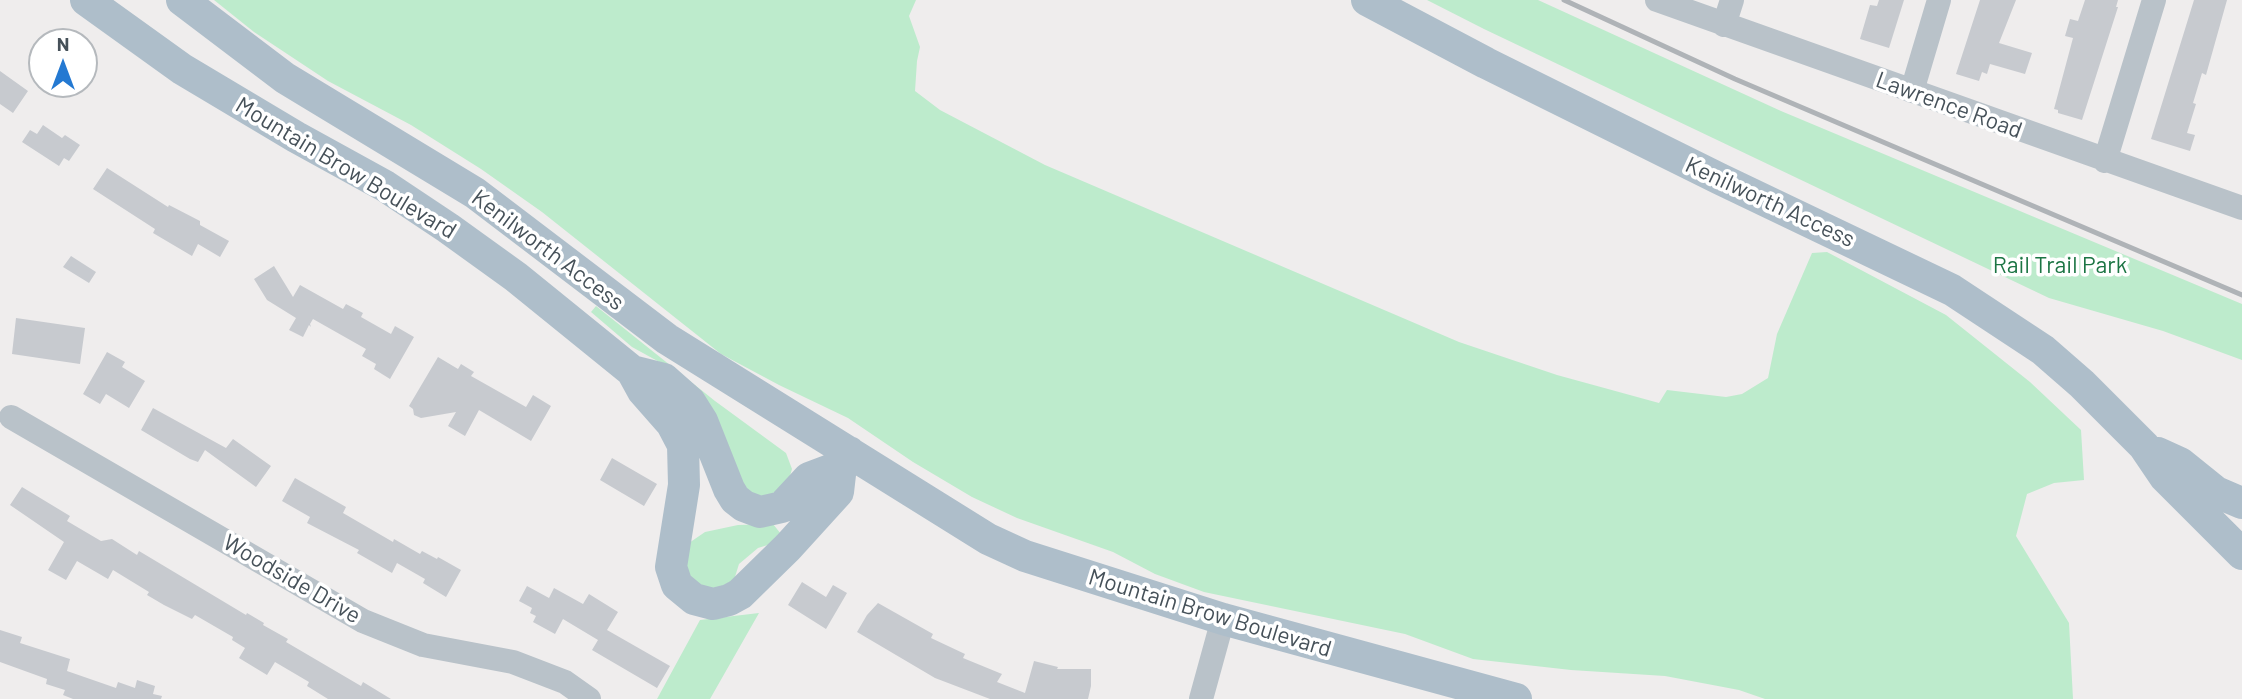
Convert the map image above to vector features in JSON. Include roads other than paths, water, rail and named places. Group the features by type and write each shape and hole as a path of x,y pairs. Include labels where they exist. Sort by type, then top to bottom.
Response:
{"main road":[{"name":"Mountain Brow Boulevard","path":"86,0 182,69 385,186 448,228 516,277 632,371 643,391 672,424 683,445 684,485 671,566 677,585 694,599 713,604 740,594 838,492 845,459"},
{"name":"Kenilworth Access","path":"183,0 285,78 475,193 667,339 787,414 845,459 916,496"},
{"name":"Kenilworth Access","path":"1367,0 1486,63 1952,290 2043,350 2082,384 2144,446 2165,477 2242,554"},
{"name":"Mountain Brow Boulevard","path":"632,371 664,379 690,402 702,421 729,489 735,499 744,506 760,512 782,507 809,478 845,459"},
{"path":"787,414 806,456 809,478"},
{"name":"Kenilworth Access","path":"2144,446 2180,463 2216,492 2242,503"},
{"name":"Mountain Brow Boulevard","path":"916,496 988,539 1025,556 1223,619 1516,699"}],"street":[{"name":"Lawrence Road","path":"1657,0 2242,208"},
{"path":"1724,25 1732,0"},
{"path":"1912,91 1939,0"},
{"path":"2105,160 2154,0"},
{"name":"Woodside Drive","path":"11,417 363,621 423,645 513,662 565,682 589,699"},
{"path":"1200,699 1223,619"}],"railway":[{"path":"1564,0 1735,79 2242,295"}],"park label":[{"name":"Rail Trail Park","path":"2060,265"}]}
